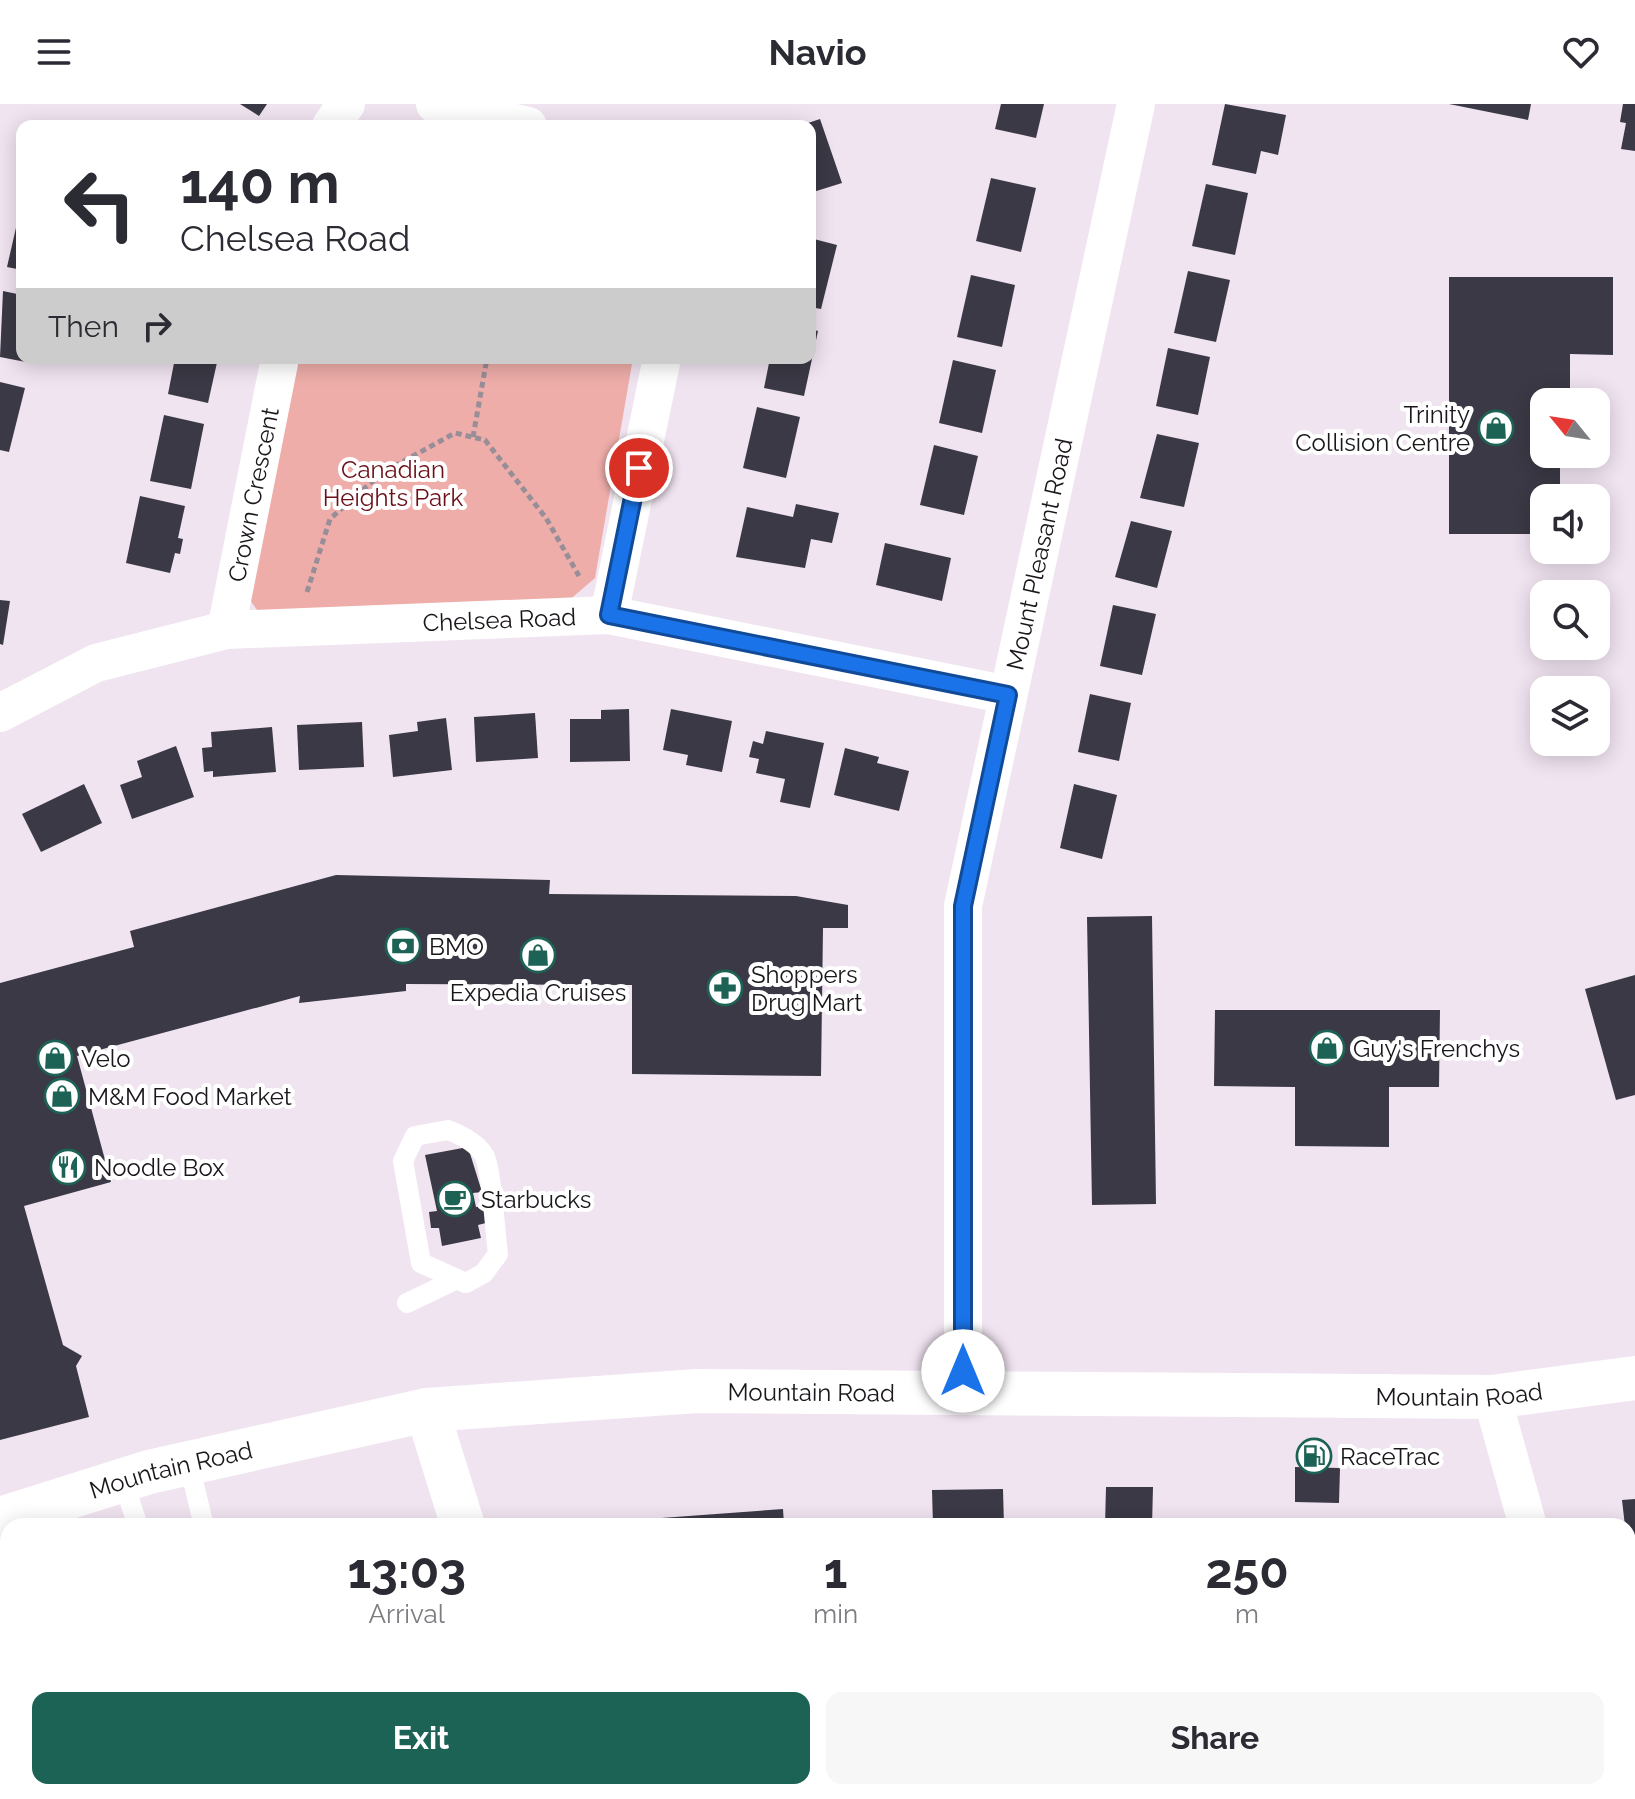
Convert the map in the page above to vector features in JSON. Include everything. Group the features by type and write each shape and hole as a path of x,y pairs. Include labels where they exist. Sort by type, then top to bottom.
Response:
{"main road":[{"name":"Mountain Road","path":"3,1518 189,1464 427,1410 697,1391 963,1390 1492,1397 1635,1378"},
{"path":"427,1410 460,1518"}],"street":[{"path":"435,104 503,120"},
{"name":"Mount Pleasant Road","path":"963,1390 963,906 1136,104"},
{"name":"Crown Crescent","path":"226,630 279,364"},
{"path":"609,615 661,364"},
{"name":"Chelsea Road","path":"0,713 96,663 226,630 609,615 1008,695"},
{"path":"1492,1397 1526,1518"}],"lane":[{"path":"407,1303 455,1280 466,1283 484,1273 498,1254 485,1156 467,1138 448,1130 415,1136 403,1161 421,1263 455,1280"},
{"path":"189,1464 202,1518"},
{"path":"123,1481 135,1518"}],"path":[{"path":"473,437 486,364"},
{"path":"306,593 330,519 382,473 455,433 485,440 520,483 579,576"}],"green space":[{"name":"Canadian Heights Park","path":"290,364 632,364 595,578 567,602 258,611 243,591"}],"building":[{"path":"240,104 267,104 259,116"},
{"path":"1001,104 1044,104 1036,138 995,129"},
{"path":"1225,104 1286,115 1278,155 1261,151 1256,174 1212,165"},
{"path":"1449,104 1531,104 1528,120"},
{"path":"1623,104 1635,104 1635,151 1621,149 1626,123 1620,122"},
{"path":"820,119 842,183 816,191 816,120"},
{"path":"991,178 1036,188 1021,252 976,241"},
{"path":"1206,184 1248,193 1235,255 1192,246"},
{"path":"16,228 16,269 7,267"},
{"path":"816,240 837,245 821,309 816,308"},
{"path":"1188,271 1230,280 1216,342 1174,333"},
{"path":"971,275 1015,285 1002,347 957,337"},
{"name":"Trinity Collision Centre","path":"1449,277 1613,277 1613,355 1570,354 1570,388 1530,388 1530,468 1560,468 1560,484 1530,484 1530,534 1449,534"},
{"path":"3,291 16,294 16,360 0,357"},
{"path":"1168,348 1210,357 1198,415 1156,406"},
{"path":"953,360 996,370 982,433 939,423"},
{"path":"174,364 217,364 208,403 168,394"},
{"path":"769,364 811,364 804,396 764,388"},
{"path":"0,382 25,388 9,452 0,450"},
{"path":"757,407 800,417 786,478 743,468"},
{"path":"164,415 204,424 191,489 150,481"},
{"path":"1157,434 1199,443 1184,507 1140,498"},
{"path":"934,445 978,456 964,515 920,505"},
{"path":"140,496 185,506 178,538 183,539 180,554 175,553 170,573 126,563"},
{"path":"796,504 839,513 832,543 811,539 805,568 736,557 747,507 793,517"},
{"path":"1131,521 1172,531 1157,588 1115,577"},
{"path":"885,543 951,558 942,601 876,585"},
{"path":"0,600 10,601 3,645 0,644"},
{"path":"1113,605 1156,614 1142,675 1100,666"},
{"path":"1090,694 1131,703 1119,761 1078,752"},
{"path":"629,709 630,761 570,762 570,719 601,719 601,710"},
{"path":"671,709 732,721 722,772 686,765 688,755 663,750"},
{"path":"535,713 538,758 476,762 474,717"},
{"path":"446,718 452,770 393,777 389,735 418,731 417,722"},
{"path":"362,722 364,767 299,770 297,725"},
{"path":"272,727 276,772 213,777 213,771 204,772 202,748 212,747 211,732"},
{"path":"766,731 824,743 810,808 780,802 785,779 756,773 759,759 749,757 753,741 763,744"},
{"path":"176,746 194,797 132,819 120,785 142,777 137,761"},
{"path":"845,748 879,757 877,763 909,771 899,811 834,795"},
{"path":"84,784 102,823 41,852 22,814"},
{"path":"1074,784 1117,795 1102,859 1060,848"},
{"path":"336,875 550,880 549,894 796,896 848,905 848,928 823,928 821,1076 632,1074 632,985 406,984 406,991 299,1003 300,996 77,1056 111,1182 24,1206 63,1345 82,1356 76,1366 89,1417 0,1440 0,983 134,947 130,931"},
{"path":"1152,916 1156,1204 1092,1205 1087,917"},
{"path":"1635,975 1635,1095 1616,1100 1585,989"},
{"name":"Guy's Frenchys","path":"1215,1010 1440,1010 1439,1087 1389,1087 1389,1147 1295,1146 1295,1087 1214,1086"},
{"name":"Starbucks","path":"468,1147 482,1192 473,1193 476,1207 487,1206 490,1222 478,1225 481,1238 442,1246 439,1228 431,1228 429,1212 437,1211 425,1155"},
{"path":"1295,1467 1340,1468 1339,1503 1295,1502"},
{"path":"1106,1487 1153,1487 1152,1518 1105,1518"},
{"path":"1003,1489 1004,1518 933,1518 932,1490"},
{"path":"1635,1499 1635,1518 1624,1518 1622,1500"},
{"path":"783,1509 784,1518 661,1518"}],"place":[{"name":"Trinity Collision Centre","path":"1496,428"},
{"name":"BMO","path":"403,946"},
{"name":"Expedia Cruises","path":"538,955"},
{"name":"Shoppers Drug Mart","path":"725,988"},
{"name":"Guy's Frenchys","path":"1327,1048"},
{"name":"Velo","path":"55,1058"},
{"name":"M&M Food Market","path":"62,1096"},
{"name":"Noodle Box","path":"68,1167"},
{"name":"Starbucks","path":"455,1199"},
{"name":"RaceTrac","path":"1314,1456"}],"route":[{"path":"639,468 609,615 1008,695 963,906 963,1371"}]}
